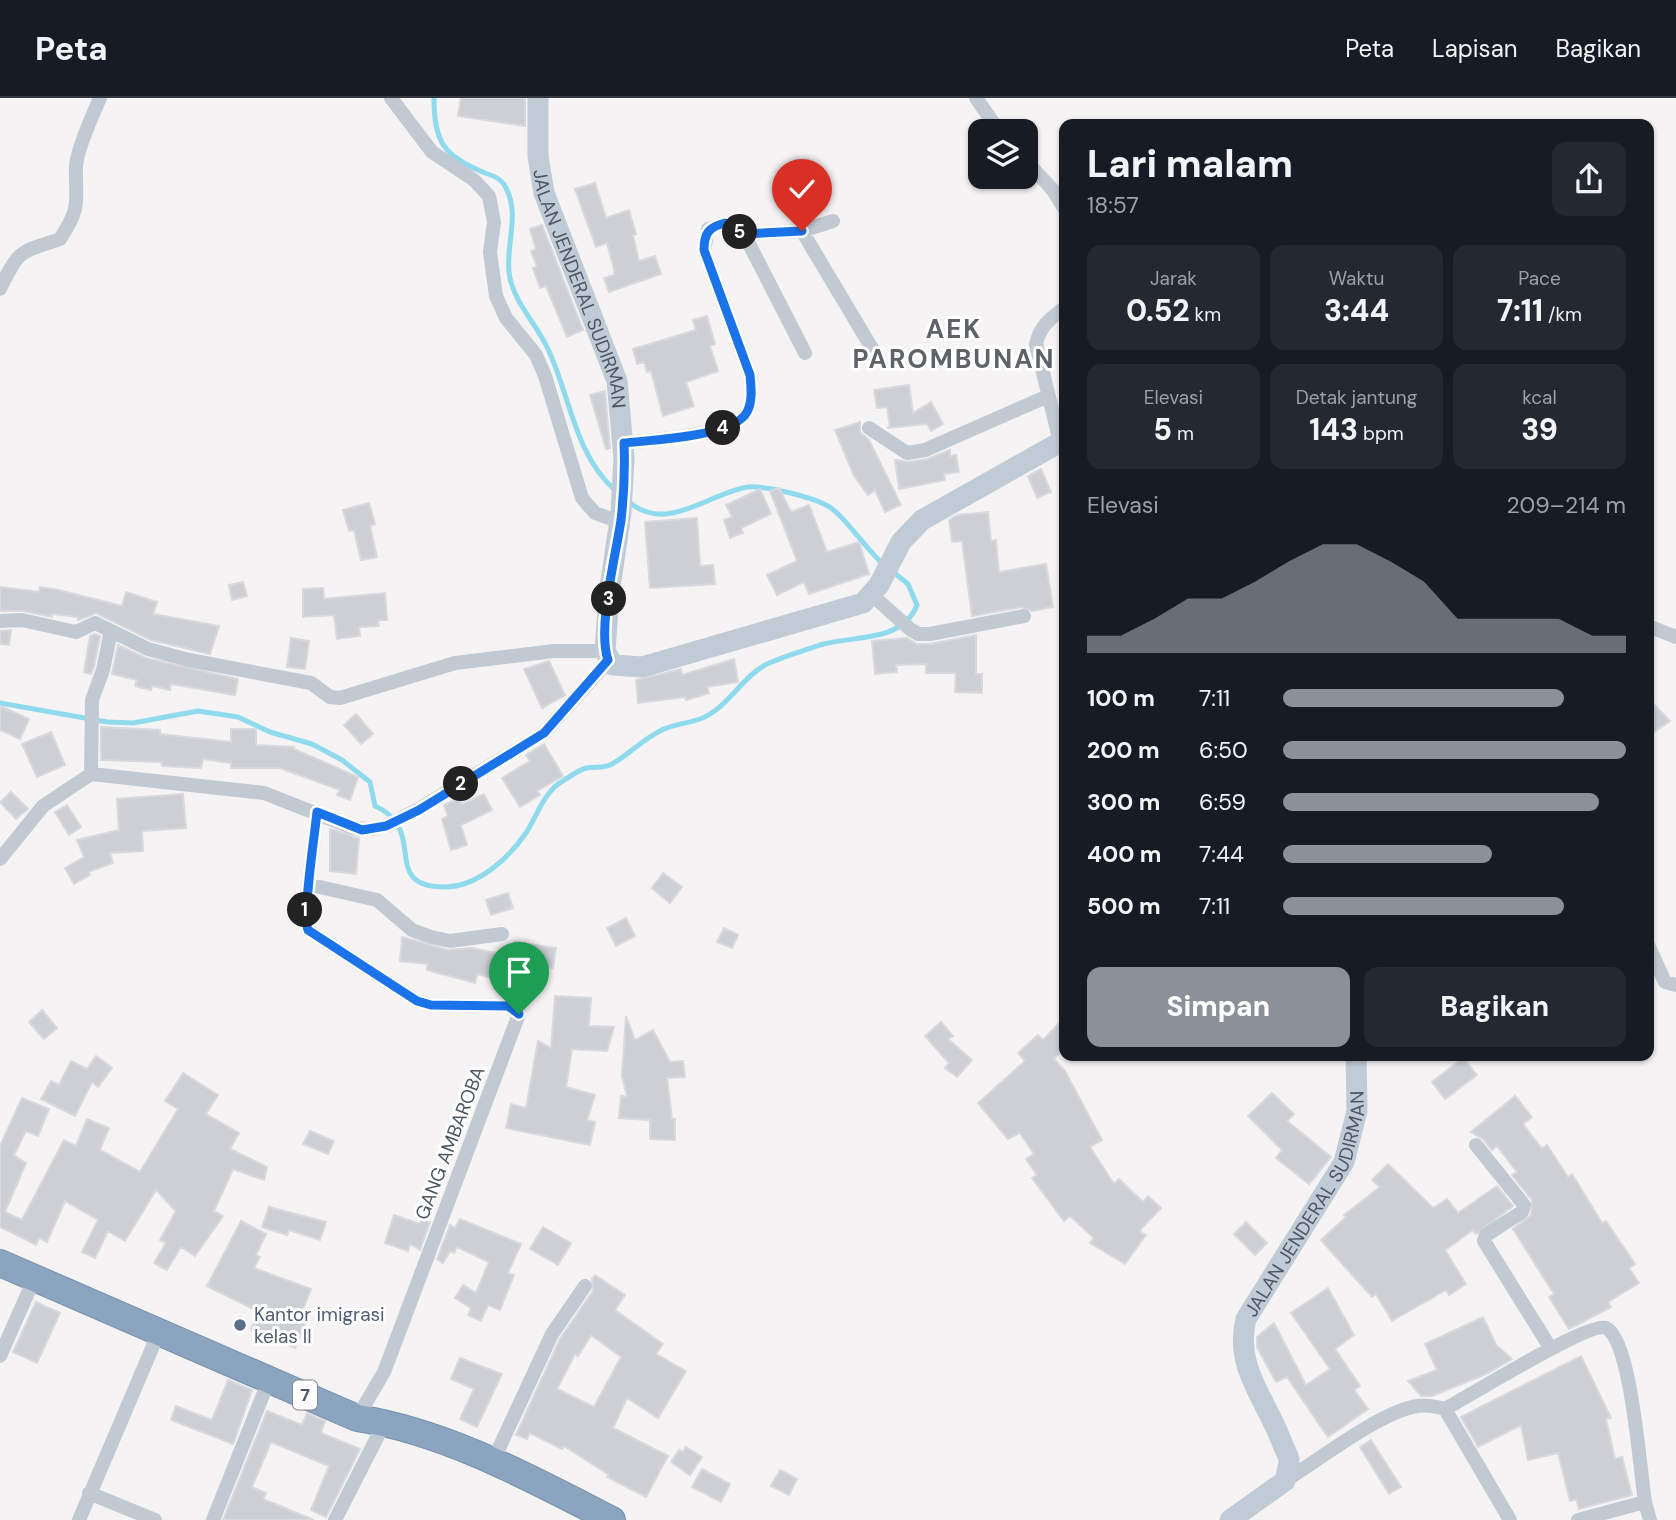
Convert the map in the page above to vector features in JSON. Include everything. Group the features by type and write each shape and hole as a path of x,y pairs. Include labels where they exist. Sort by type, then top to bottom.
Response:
{"highway":[{"name":"7","path":"0,1263 357,1418 385,1422 493,1461 611,1520"}],"main road":[{"name":"JALAN JENDERAL SUDIRMAN","path":"538,98 537,143 544,193 617,381 624,451 621,518 609,594 607,656"},
{"path":"607,656 622,668 642,667 851,607 876,590 894,554 910,530 922,520 1059,443"},
{"name":"JALAN JENDERAL SUDIRMAN","path":"1285,1481 1289,1459 1273,1419 1251,1380 1242,1353 1242,1335 1246,1319 1344,1162 1357,1111 1359,1083 1357,1061"},
{"path":"1230,1520 1285,1481"}],"street":[{"path":"0,289 19,254 29,247 60,239 72,222 79,195 76,164 100,98"},
{"path":"393,98 432,152 474,180 489,196 494,222 490,251 496,296 506,318 536,355 545,376 582,498 594,513 621,518"},
{"path":"976,98 991,119"},
{"path":"1038,174 1059,200"},
{"path":"744,234 802,231 833,221"},
{"path":"624,451 719,430 734,424 747,413 751,395 750,375 704,241 708,229 725,223 744,234 805,353"},
{"path":"802,231 873,350"},
{"path":"1059,312 1046,322 1039,332 1036,344 1059,432"},
{"path":"869,428 907,453 925,450 1048,397"},
{"path":"876,590 893,614 918,634 1024,616"},
{"path":"0,621 22,620 76,632 95,623 148,649 189,660 311,683 319,686 330,698 340,698 455,663 554,651 607,656"},
{"path":"1654,628 1676,637"},
{"path":"91,774 92,700 103,670 111,631"},
{"path":"0,859 43,806 91,774 264,793 362,830 386,826 544,733 607,656"},
{"name":"GANG AMBAROBA","path":"317,812 311,885 305,911 308,930 417,1001 431,1005 508,1006 519,1014 384,1372 357,1418"},
{"path":"311,885 377,900 412,930 431,937 450,941 502,934"},
{"path":"1654,958 1665,982 1676,985"},
{"path":"1476,1145 1515,1191 1524,1209 1486,1235 1484,1241 1551,1349"},
{"path":"0,1356 35,1277"},
{"path":"493,1461 552,1334 585,1286"},
{"path":"1285,1481 1392,1413 1420,1405 1445,1409 1551,1349 1598,1327 1607,1328 1618,1338 1627,1366 1645,1502 1650,1520"},
{"path":"79,1520 159,1332"},
{"path":"213,1520 269,1380"},
{"path":"1445,1409 1510,1520"},
{"path":"335,1520 385,1422"},
{"path":"89,1493 155,1520"},
{"path":"1578,1520 1645,1502"}],"building":[{"path":"461,98 525,98 525,126 458,116"},
{"path":"595,183 606,218 629,210 636,234 633,235 639,261 655,256 661,274 609,292 604,278 614,275 614,269 607,243 596,247 575,189"},
{"path":"542,225 583,330 567,337 546,286 540,288 533,268 537,267 531,251 536,249 530,229"},
{"path":"707,316 715,344 710,346 718,371 686,382 694,406 663,416 651,371 647,372 644,362 637,364 633,349 696,330 693,320"},
{"path":"909,385 913,413 931,402 943,424 931,431 927,424 887,428 890,427 887,407 877,408 874,390"},
{"path":"605,391 610,448 606,449 590,395"},
{"path":"860,422 860,432 869,440 901,505 885,512 875,490 868,495 854,476 835,430"},
{"path":"950,450 950,456 956,455 959,472 944,474 945,480 899,489 895,460 909,462 927,459"},
{"path":"1041,469 1051,492 1037,498 1028,476"},
{"path":"779,488 791,512 809,505 827,552 859,542 869,574 809,594 804,582 777,595 767,575 797,561 770,491"},
{"path":"760,489 771,514 741,528 743,533 730,538 724,520 732,517 726,505"},
{"path":"369,503 375,524 370,526 377,557 361,560 354,530 349,531 343,510"},
{"path":"988,512 991,541 996,540 999,572 1046,564 1053,607 1032,611 1022,607 972,616 962,541 952,542 949,520 957,515"},
{"path":"697,518 700,566 713,565 715,584 650,588 645,522"},
{"path":"243,582 247,596 232,600 229,585"},
{"path":"0,587 39,592 40,587 54,589 122,606 126,592 157,602 153,614 219,626 210,654 151,640 96,613 78,620 78,617 52,614 52,617 24,611 0,611"},
{"path":"323,588 324,599 385,593 387,620 378,620 379,626 359,627 360,636 337,639 334,615 303,617 303,589"},
{"path":"11,630 9,645 0,644 0,631"},
{"path":"976,635 976,674 982,674 982,693 955,692 956,673 926,673 926,664 896,665 897,672 875,674 872,641 907,638 917,644 930,644"},
{"path":"90,636 100,636 91,674 84,672"},
{"path":"291,638 309,641 305,669 287,667"},
{"path":"118,645 146,658 238,679 235,695 171,684 170,690 152,686 151,690 135,686 137,680 112,674"},
{"path":"734,659 738,682 707,687 709,693 686,700 685,697 638,703 636,680 681,669 682,675"},
{"path":"549,661 565,695 542,708 524,669"},
{"path":"1654,704 1670,721 1654,732"},
{"path":"0,706 29,719 20,739 0,730"},
{"path":"356,714 373,734 361,744 344,725"},
{"path":"101,727 160,730 160,734 231,742 231,729 256,729 256,745 294,747 358,777 350,800 337,795 340,790 280,768 231,768 231,763 203,759 201,768 162,766 162,762 101,760"},
{"path":"51,732 65,765 37,777 22,744"},
{"path":"544,744 563,776 537,791 540,795 520,807 502,778 530,761 526,755"},
{"path":"11,792 28,809 16,819 0,802"},
{"path":"183,794 186,828 142,831 143,851 110,853 113,863 88,872 90,875 74,884 65,868 84,857 77,840 119,830 117,799"},
{"path":"484,794 492,810 461,825 467,845 451,850 442,819 448,816 444,805 460,797 462,804"},
{"path":"67,805 81,827 69,835 55,812"},
{"path":"330,829 359,838 356,874 330,871"},
{"path":"663,873 682,887 670,903 652,888"},
{"path":"508,893 513,908 491,915 486,900"},
{"path":"626,918 635,936 616,946 607,928"},
{"path":"724,928 738,935 732,948 717,942"},
{"path":"402,937 448,950 471,948 513,956 515,942 556,948 553,968 535,965 532,981 500,976 499,980 477,974 475,983 427,970 428,964 400,961"},
{"path":"555,996 591,998 589,1026 614,1027 607,1051 572,1049 566,1087 595,1095 587,1120 595,1122 590,1145 506,1128 511,1104 526,1108 538,1041 551,1048"},
{"path":"42,1010 57,1028 44,1039 29,1022"},
{"path":"626,1016 635,1040 653,1030 670,1062 683,1061 685,1077 667,1078 672,1119 675,1119 675,1140 650,1139 650,1120 619,1118 621,1096 627,1097 622,1076"},
{"path":"941,1022 953,1036 948,1039 972,1060 957,1077 945,1068 949,1063 925,1036"},
{"path":"1059,1023 1059,1054 1054,1059 1065,1071 1102,1140 1090,1147 1114,1184 1119,1179 1143,1202 1148,1196 1161,1208 1139,1231 1146,1235 1125,1264 1090,1243 1094,1238 1070,1216 1064,1221 1032,1178 1037,1175 1026,1159 1034,1154 1020,1133 1008,1139 978,1103 1025,1061 1018,1053 1038,1035 1043,1040"},
{"path":"96,1056 112,1068 98,1087 92,1082 75,1116 41,1099 51,1081 59,1085 71,1061 87,1069"},
{"path":"1459,1061 1465,1061 1477,1075 1445,1099 1432,1082"},
{"path":"183,1073 218,1095 206,1114 239,1133 230,1149 267,1167 264,1180 233,1169 214,1211 223,1216 195,1256 181,1247 167,1270 154,1263 166,1243 160,1240 176,1211 156,1190 125,1241 108,1231 95,1258 82,1252 98,1220 65,1201 47,1242 39,1238 36,1245 0,1227 0,1146 22,1098 49,1109 38,1136 26,1131 14,1155 26,1163 5,1212 22,1220 64,1140 76,1146 87,1119 109,1128 100,1150 140,1172 178,1109 165,1101"},
{"path":"1272,1093 1294,1114 1287,1121 1331,1157 1309,1184 1276,1158 1282,1150 1248,1116"},
{"path":"1515,1096 1532,1117 1523,1124 1542,1149 1547,1145 1568,1177 1572,1174 1602,1223 1606,1221 1635,1264 1629,1268 1639,1283 1608,1302 1611,1307 1569,1329 1549,1297 1554,1294 1513,1229 1531,1215 1532,1200 1512,1175 1517,1172 1497,1146 1492,1150 1483,1139 1471,1132"},
{"path":"310,1131 334,1141 328,1154 303,1144"},
{"path":"1388,1164 1433,1208 1447,1199 1458,1213 1497,1186 1513,1206 1476,1234 1473,1230 1445,1250 1466,1284 1449,1295 1446,1290 1392,1321 1376,1294 1372,1297 1321,1240 1346,1217 1344,1215 1380,1187 1372,1180"},
{"path":"269,1207 326,1222 320,1240 289,1230 287,1235 262,1227"},
{"path":"394,1215 420,1224 422,1219 430,1222 420,1250 410,1244 408,1251 385,1243"},
{"path":"460,1219 521,1244 508,1273 514,1275 500,1310 488,1305 481,1321 468,1315 471,1308 455,1298 463,1285 476,1293 489,1262 457,1247 454,1253 450,1251 443,1263 437,1259 450,1225 455,1228"},
{"path":"241,1221 266,1234 256,1255 260,1257 254,1268 311,1289 302,1312 309,1315 295,1348 251,1329 259,1312 207,1286"},
{"path":"1246,1222 1267,1243 1255,1255 1234,1234"},
{"path":"543,1227 571,1243 558,1265 530,1249"},
{"path":"595,1275 625,1295 615,1310 663,1344 656,1354 686,1371 658,1418 627,1398 613,1428 668,1456 646,1497 607,1477 609,1475 564,1446 562,1449 530,1433 527,1439 516,1435 560,1339 593,1291 592,1279","holes":["591,1335 621,1357 594,1407 557,1389 575,1354 578,1356"]},
{"path":"1328,1288 1354,1335 1335,1349 1360,1386 1354,1390 1368,1409 1328,1437 1287,1377 1276,1382 1257,1347 1257,1337 1274,1323 1306,1385 1330,1369 1291,1313"},
{"path":"36,1302 60,1313 37,1363 13,1352"},
{"path":"1483,1317 1496,1345 1512,1359 1486,1374 1432,1396 1421,1396 1408,1381 1437,1370 1425,1344"},
{"path":"1581,1356 1611,1418 1606,1419 1615,1459 1622,1457 1632,1495 1579,1509 1576,1499 1570,1501 1558,1453 1528,1460 1521,1425 1478,1447 1461,1417"},
{"path":"460,1358 502,1374 477,1427 460,1419 474,1389 451,1379"},
{"path":"228,1380 252,1390 233,1444 171,1420 176,1406 212,1420"},
{"path":"267,1411 302,1425 307,1413 325,1421 321,1433 360,1449 326,1517 311,1510 329,1466 271,1442 252,1487 266,1493 263,1499 314,1520 223,1520"},
{"path":"1371,1440 1401,1487 1389,1494 1360,1447"},
{"path":"686,1447 702,1457 690,1475 671,1462 679,1450 683,1452"},
{"path":"702,1469 730,1484 721,1502 692,1487"},
{"path":"780,1470 797,1479 789,1495 771,1486"}],"waterway":[{"path":"434,98 436,126 444,146 471,167 497,178 506,188 512,208 509,261 511,282 519,301 547,347 590,459 615,490"},
{"path":"628,501 642,510 657,514 687,509 748,487 787,492 833,509 885,566"},
{"path":"0,703 107,722 133,723 198,711 238,717 270,732 312,744 342,760 370,782 375,806 391,816 400,829 408,868 414,878 425,885 457,886 480,877 511,852 553,789 575,773 586,768 609,766 660,731 710,714 756,671 771,662 820,645 876,636 900,626 910,617 917,605 908,584 893,572"}],"place":[{"name":"Kantor imigrasi kelas II","path":"240,1325"}],"district":[{"name":"AEK PAROMBUNAN","path":"954,344"}],"route":[{"path":"519,1014 508,1006 431,1005 417,1001 308,930 304,918 311,885 317,812 362,830 386,826 419,810 544,733 608,660 605,651 609,594 621,513 624,443 719,430 734,424 747,413 751,395 750,375 704,250 705,235 712,226 725,223 744,234 802,231"}]}
